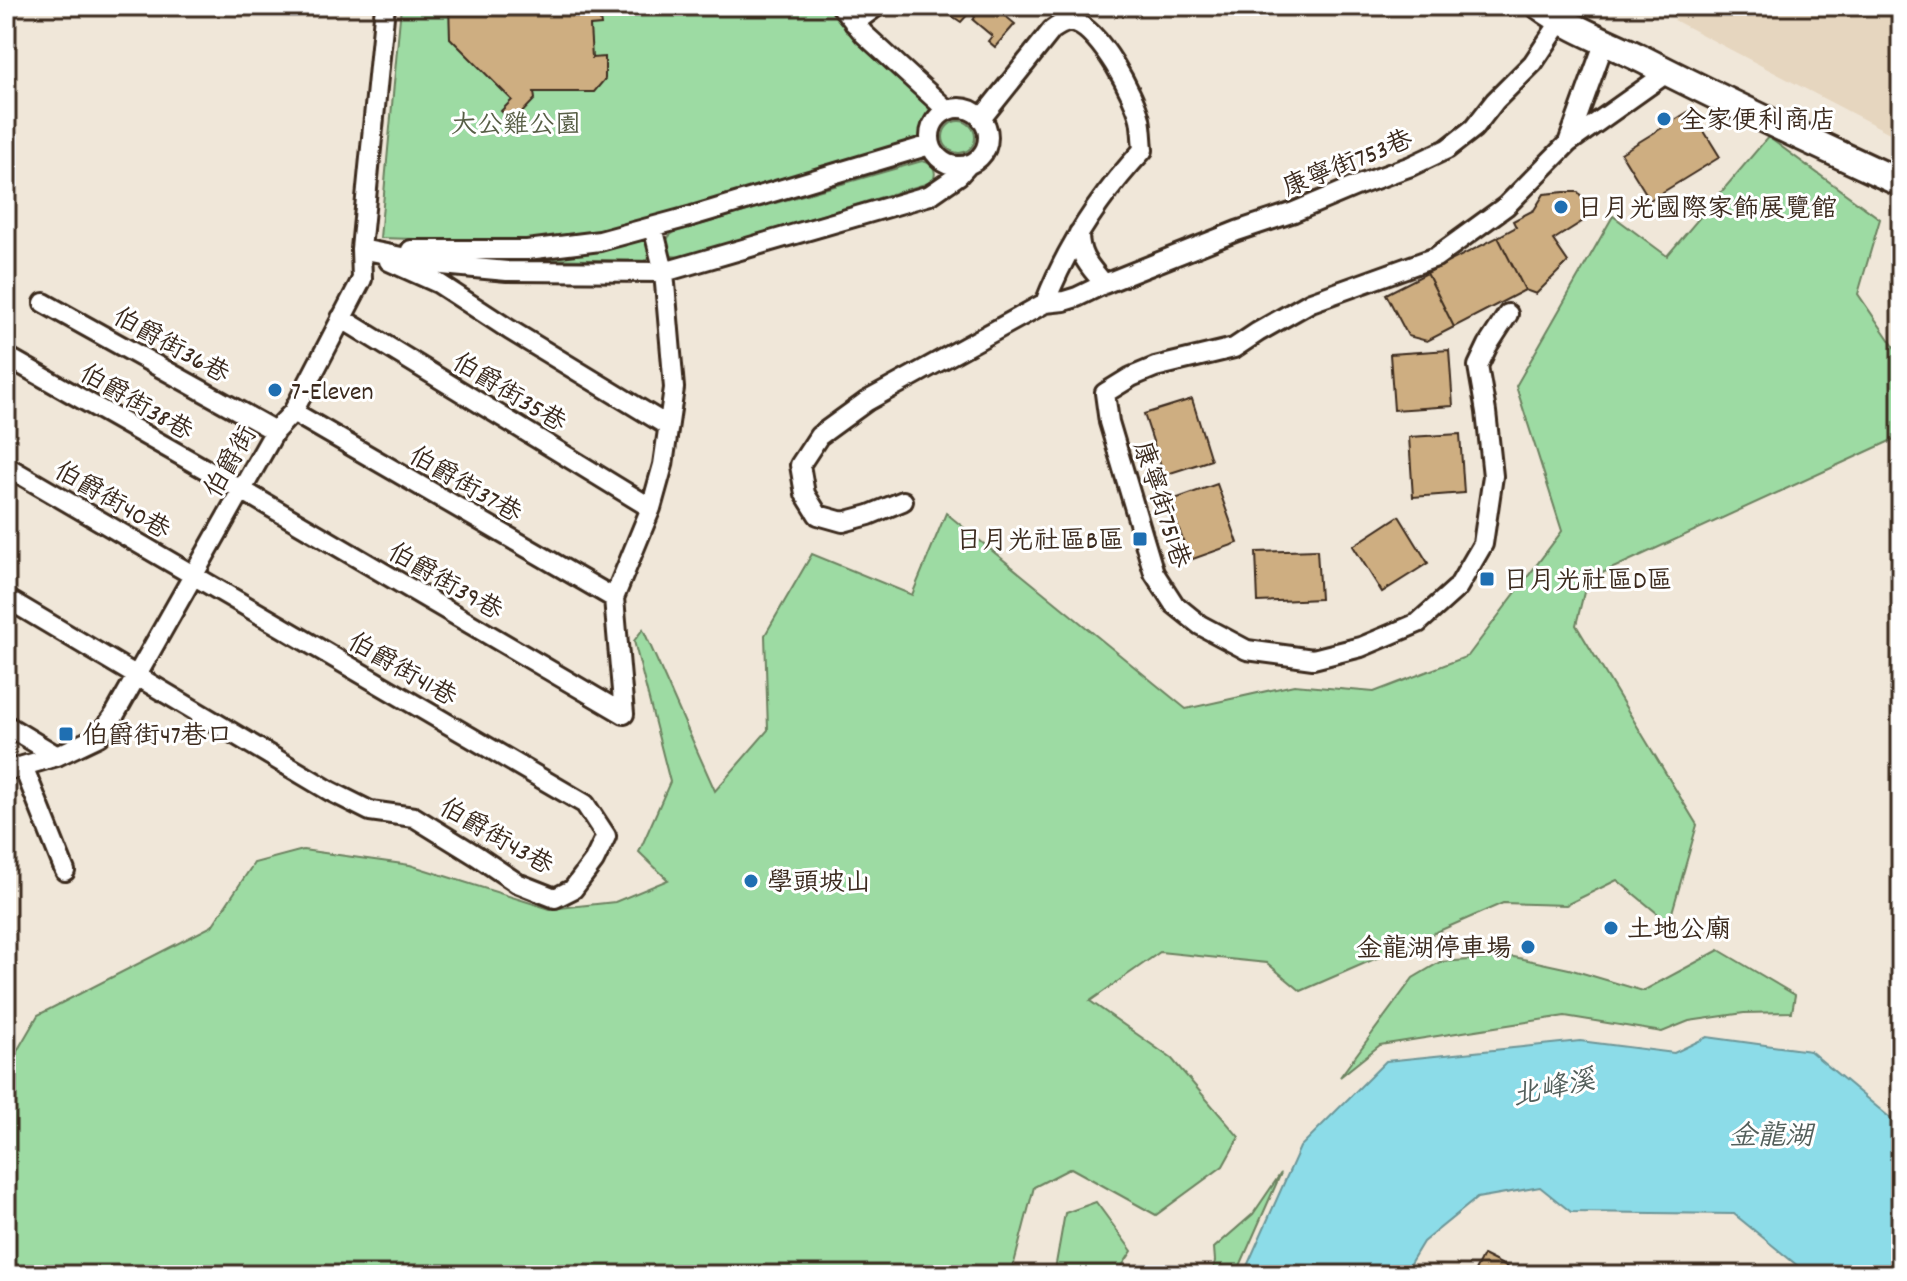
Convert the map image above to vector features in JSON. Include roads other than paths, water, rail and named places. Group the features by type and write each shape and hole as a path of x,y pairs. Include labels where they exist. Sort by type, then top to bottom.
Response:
{"street":[{"name":"伯爵街","path":"14,768 57,756 99,736 115,714 275,431 293,412 362,279 361,249 385,6"},
{"path":"841,6 864,34 947,110"},
{"path":"854,23 877,6"},
{"path":"1056,6 1071,22"},
{"path":"1551,14 1707,93 1901,183"},
{"name":"康寧街753巷","path":"1045,303 1069,300 1237,231 1411,166 1447,149 1474,128 1495,101 1533,63 1551,14"},
{"path":"903,501 843,522 818,515 805,494 800,465 819,436 867,401 1045,303 1054,278 1079,233 1115,180 1143,150 1140,120 1130,90 1114,62 1086,29 1074,22 1062,23 1052,30 981,119"},
{"name":"康寧街751巷","path":"1568,143 1605,41"},
{"name":"康寧街751巷","path":"1508,314 1478,366 1493,476 1483,544 1458,587 1418,623 1361,647 1313,659 1247,650 1200,625 1174,604 1154,573 1109,422 1105,393 1155,367 1234,348 1311,302 1436,257 1506,206 1568,143 1668,72"},
{"path":"961,107 971,110 981,119 987,142 978,159 960,166 950,165 934,153 930,145 931,126 947,110 961,107"},
{"path":"361,249 527,250 600,241 930,145"},
{"path":"361,249 442,265 507,271 664,272 930,195 969,164"},
{"path":"614,598 651,508 663,465 674,388 664,272 653,227"},
{"path":"1079,233 1079,247 1084,259 1104,284"},
{"name":"伯爵街35巷","path":"361,249 438,283 668,426"},
{"name":"伯爵街36巷","path":"44,303 275,431"},
{"name":"伯爵街35巷","path":"341,318 651,508"},
{"name":"伯爵街38巷","path":"6,356 242,490"},
{"name":"伯爵街37巷","path":"293,412 614,598"},
{"name":"伯爵街40巷","path":"6,466 194,577"},
{"name":"伯爵街39巷","path":"242,490 624,714 614,598"},
{"name":"伯爵街41巷","path":"194,577 585,804"},
{"path":"6,598 137,675"},
{"name":"伯爵街43巷","path":"137,675 330,791 370,811 414,817 517,883 555,898 573,889 594,861 606,836 585,804"},
{"path":"6,725 57,756"},
{"path":"14,768 65,871"}],"water":[{"name":"金龍湖","path":"1707,1037 1810,1051 1901,1127 1901,1275 1809,1275 1734,1214 1571,1212 1540,1187 1477,1198 1423,1242 1403,1275 1243,1275 1300,1147 1386,1061 1580,1041 1674,1053"}],"place":[{"name":"全家便利商店","path":"1664,119"},
{"name":"日月光國際家飾展覽館","path":"1561,207"},
{"name":"7-Eleven","path":"275,390"},
{"name":"日月光社區B區","path":"1140,539"},
{"name":"日月光社區D區","path":"1487,579"},
{"name":"伯爵街47巷口","path":"66,734"},
{"name":"學頭坡山","path":"751,881"},
{"name":"土地公廟","path":"1611,928"},
{"name":"金龍湖停車場","path":"1528,947"}],"park label":[{"name":"大公雞公園","path":"516,123"}],"water label":[{"name":"北峰溪","path":"1553,1086"}]}
